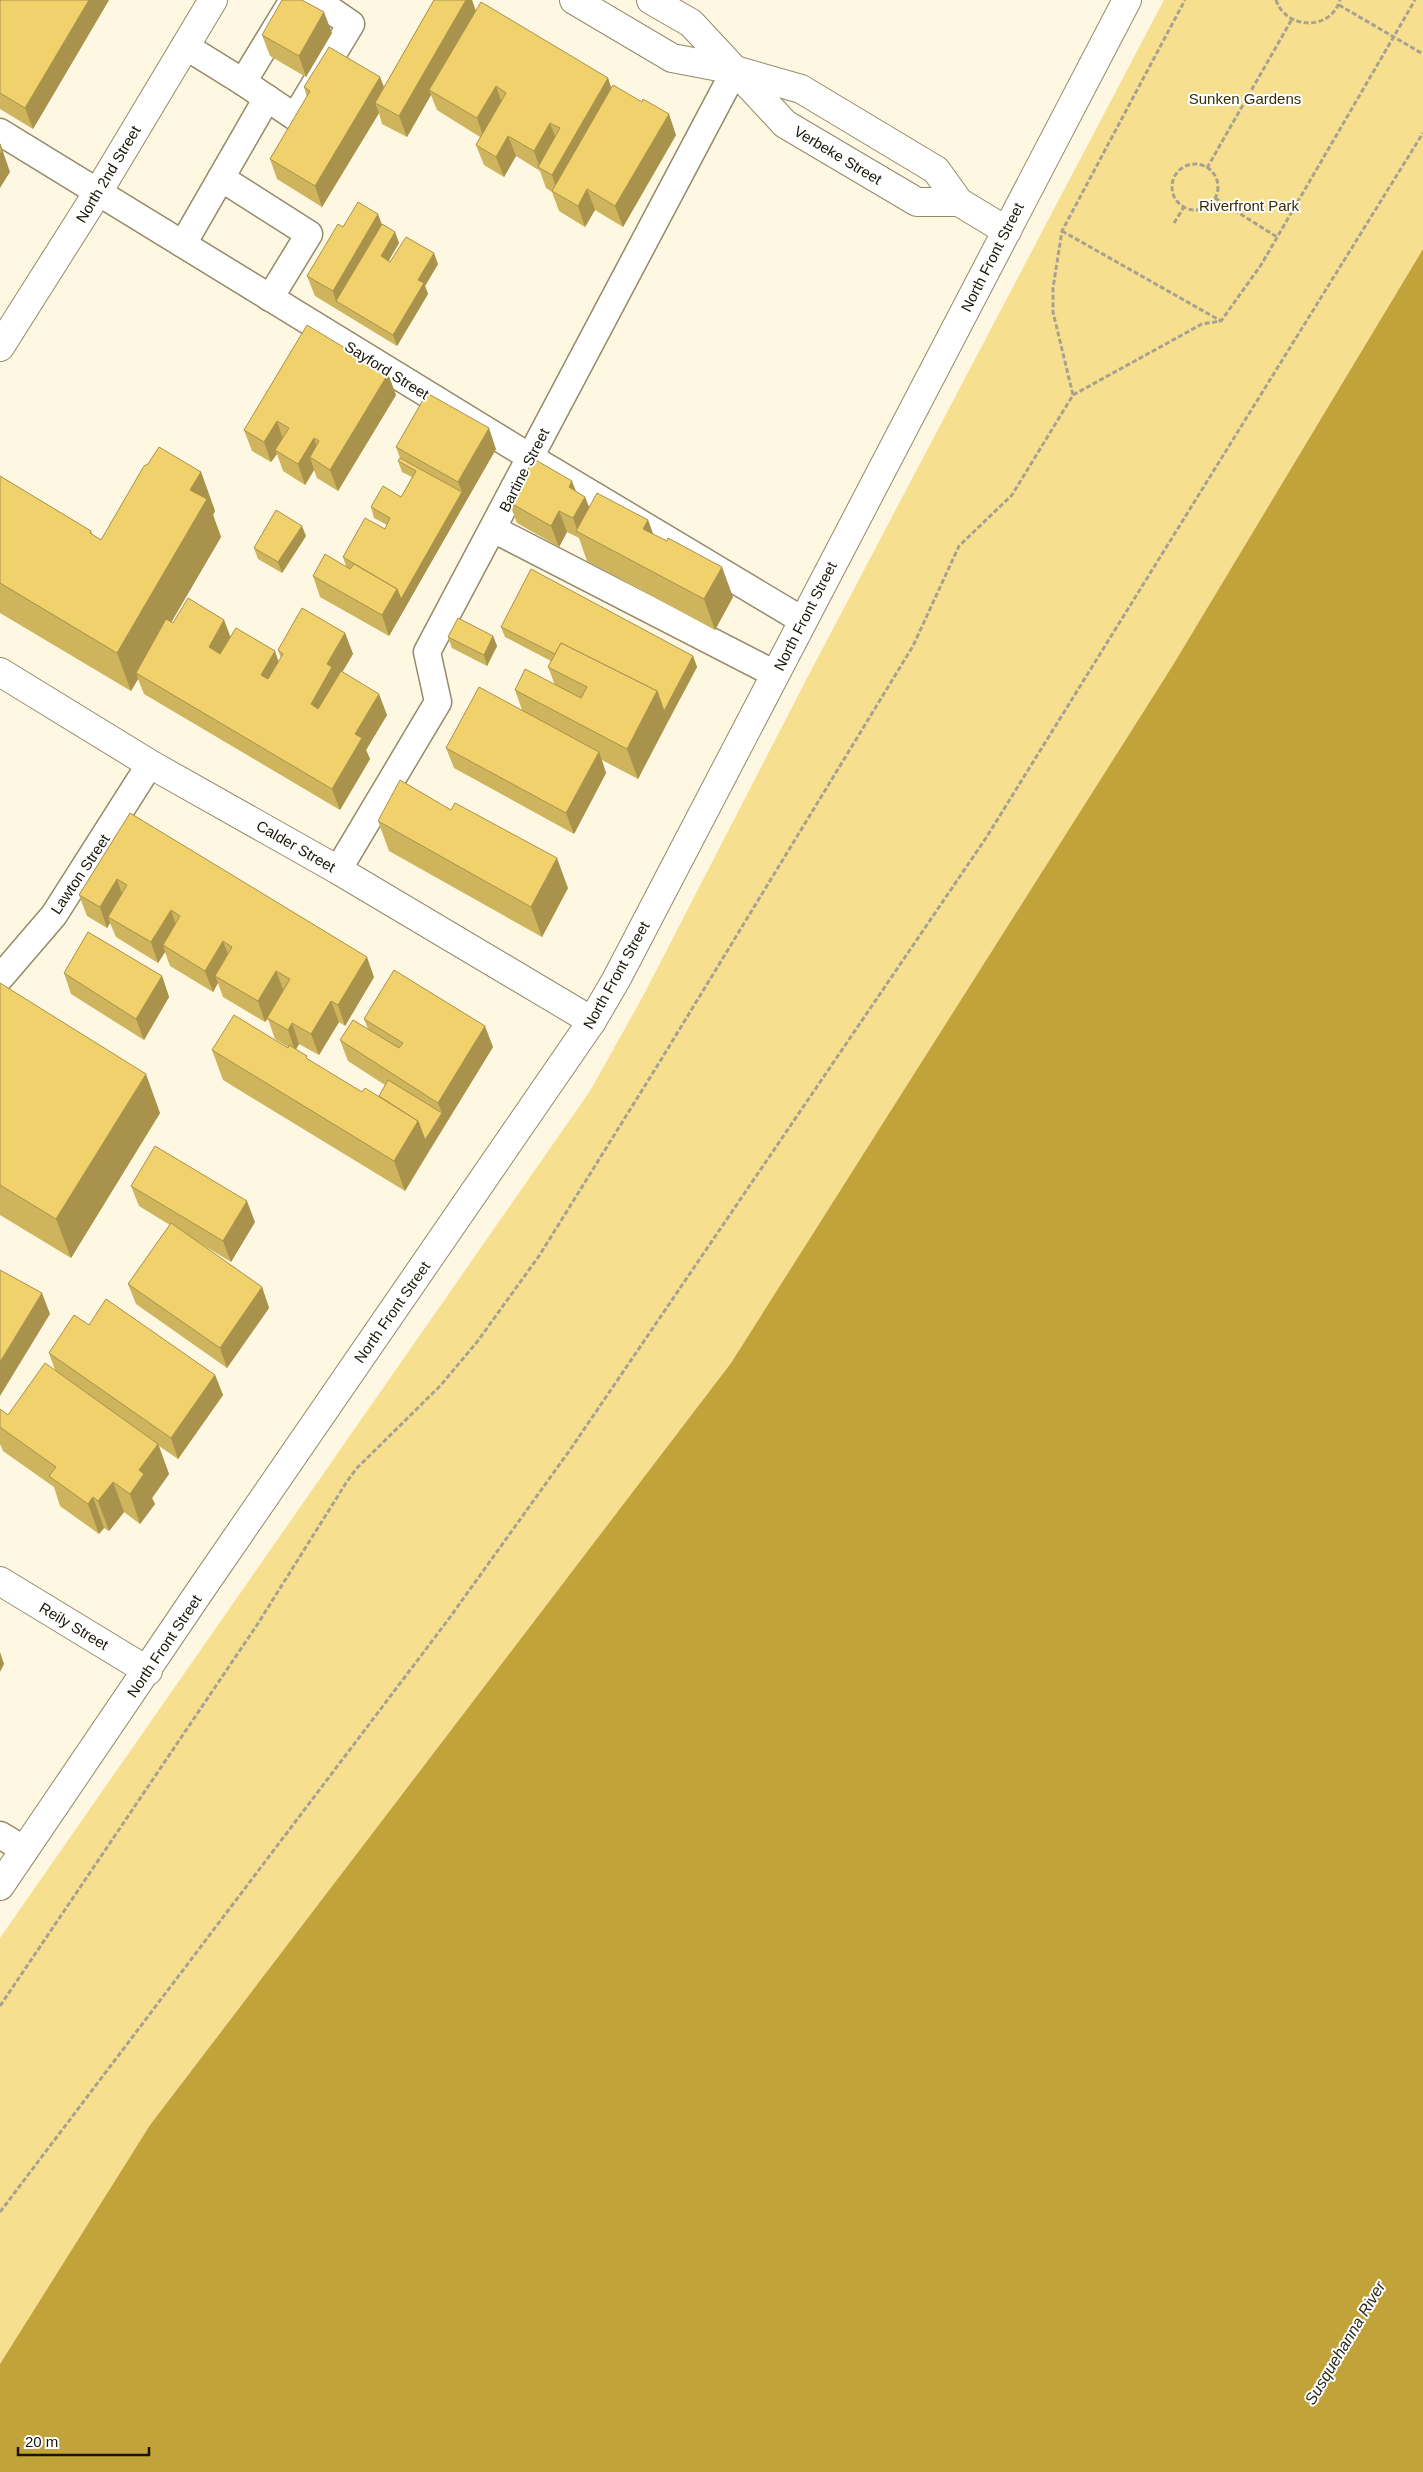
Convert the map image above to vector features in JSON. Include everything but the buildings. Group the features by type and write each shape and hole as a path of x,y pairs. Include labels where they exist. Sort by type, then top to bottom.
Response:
{"main road":[{"name":"North 2nd Street","path":"0,347 98,192 213,0"},
{"name":"Verbeke Street","path":"574,0 672,58 735,70 801,89 936,170 958,202 1006,231"},
{"name":"Verbeke Street","path":"651,0 690,24 785,124 917,202 958,202"},
{"name":"North Front Street","path":"0,1886 148,1671 202,1588 592,1021 616,980 802,620 1127,0"},
{"name":"Calder Street","path":"0,672 150,764 338,870 592,1021"},
{"name":"Reily Street","path":"0,1581 148,1671"}],"lane":[{"path":"243,82 293,0"},
{"path":"185,46 294,117 351,24 323,2"},
{"name":"Bartine Street","path":"338,870 438,702 427,652 735,70"},
{"path":"183,244 267,98"},
{"name":"Sayford Street","path":"0,132 530,457 802,620"},
{"path":"221,178 309,234 270,298"},
{"path":"493,529 775,674"},
{"name":"Lawton Street","path":"0,978 54,915 150,764"},
{"path":"0,1834 25,1850"}],"path":[{"path":"1073,395 1053,312 1053,288 1062,231 1185,0"},
{"path":"1276,0 1283,13 1292,19 1314,23 1328,17 1339,5 1340,0"},
{"path":"0,2006 257,1625 356,1469 441,1385 477,1342 539,1256 913,646 959,546 1012,495 1073,395 1202,324 1221,321 1261,264 1348,113 1395,39 1415,0"},
{"path":"1339,5 1423,54"},
{"path":"1207,168 1292,19"},
{"path":"0,2212 448,1620 572,1447 986,838 1423,133"},
{"path":"1190,164 1207,168 1216,177 1218,184 1216,198 1205,209 1190,210 1184,207 1174,196 1173,180 1177,173 1190,164"},
{"path":"1216,198 1277,237"},
{"path":"1174,223 1184,207"},
{"path":"1062,231 1221,321"}],"green space":[{"name":"Riverfront Park","path":"1164,0 1423,0 1423,249 1173,665 731,1363 150,2125 0,2364 0,1938 590,1091 642,998 804,684"}],"water":[{"name":"Susquehanna River","path":"1423,249 1423,2472 0,2472 0,2364 150,2125 731,1363 1173,665"}],"park label":[{"name":"Sunken Gardens","path":"1245,98"}]}
